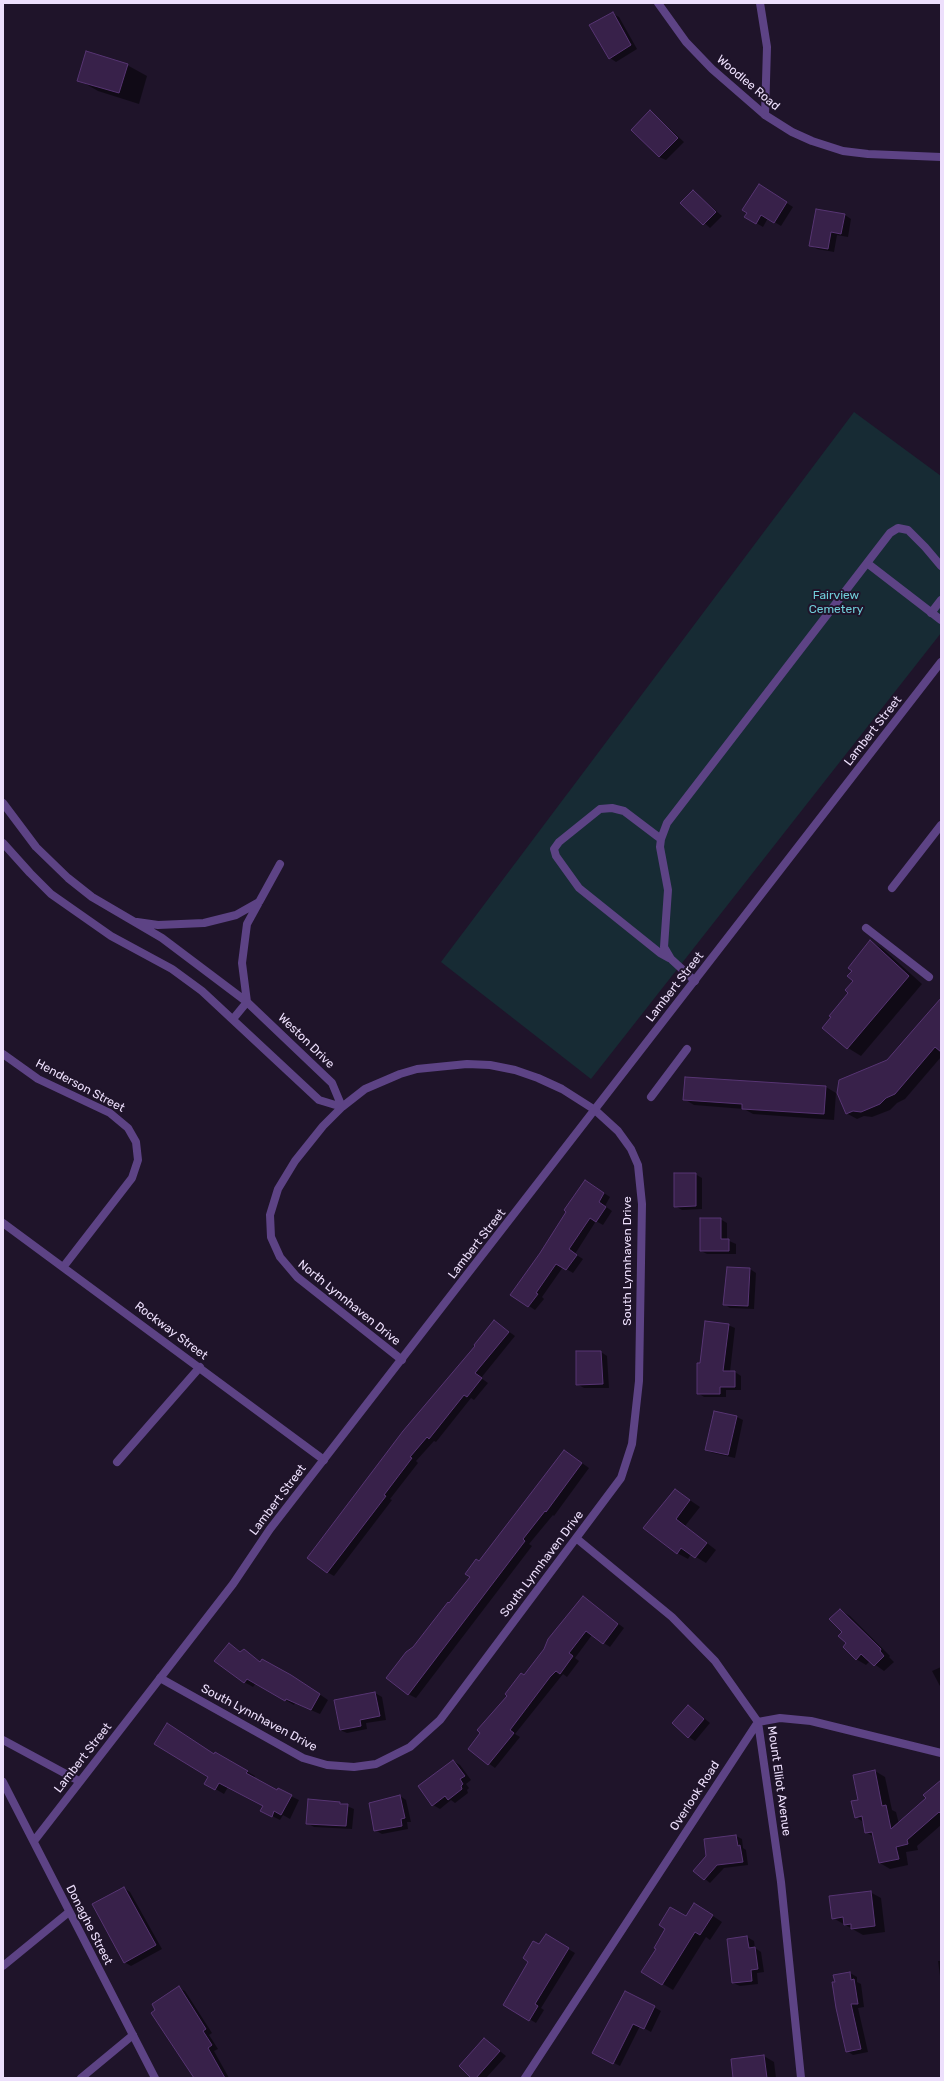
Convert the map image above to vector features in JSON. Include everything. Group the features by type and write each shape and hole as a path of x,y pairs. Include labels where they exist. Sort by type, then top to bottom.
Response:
{"street":[{"name":"Woodlee Road","path":"658,3 673,26 698,55 744,98 765,115 812,141 843,151 868,154 941,157"},
{"path":"760,3 767,47 765,115"},
{"path":"695,981 671,959 665,951 664,943 668,914 668,890 661,852 661,840 667,823 890,533 898,528 908,530 926,547 941,566"},
{"path":"867,563 941,620"},
{"path":"931,613 941,600"},
{"name":"Lambert Street","path":"34,1841 233,1584 270,1529 941,662"},
{"name":"Weston Drive","path":"3,803 36,847 68,878 92,897 162,938 248,1002 332,1083 342,1107"},
{"path":"661,840 624,811 612,808 600,809 559,842 554,849 556,856 579,888 660,953 671,959"},
{"path":"892,888 941,825"},
{"path":"3,842 30,873 71,909 111,936 172,969 202,990 319,1100 342,1107"},
{"path":"233,1019 248,1002 243,978 243,943 247,924 280,864"},
{"path":"132,921 158,925 204,923 236,915 259,902"},
{"path":"866,928 929,977"},
{"path":"651,1096 687,1049"},
{"name":"Henderson Street","path":"3,1054 38,1079 110,1113 128,1128 136,1142 138,1160 132,1178 64,1266"},
{"name":"North Lynnhaven Drive","path":"402,1360 289,1270 280,1257 271,1237 269,1226 272,1202 284,1178 323,1126 342,1107 366,1089 400,1074 417,1069 466,1064 490,1065 515,1070 538,1078 562,1089 595,1110"},
{"name":"South Lynnhaven Drive","path":"160,1678 303,1758 317,1763 345,1767 376,1764 415,1744 440,1720 622,1475 632,1444 640,1381 642,1219 638,1165 631,1149 618,1131 595,1110"},
{"name":"Rockway Street","path":"3,1223 64,1266 324,1460"},
{"path":"117,1462 200,1367"},
{"name":"Mount Elliot Avenue","path":"576,1538 672,1617 715,1661 758,1722 781,1882 801,2078"},
{"path":"758,1722 780,1718 811,1720 941,1753"},
{"name":"Overlook Road","path":"525,2078 758,1722"},
{"path":"3,1740 79,1781"},
{"name":"Donaghe Street","path":"3,1782 155,2078"},
{"path":"3,1966 69,1912"},
{"path":"81,2078 133,2035"}],"green space":[{"name":"Fairview Cemetery","path":"854,412 941,476 941,633 591,1079 441,962"}],"building":[{"path":"613,12 631,45 609,59 589,25"},
{"path":"86,51 128,64 119,93 77,81"},
{"path":"650,110 678,138 659,157 631,130"},
{"path":"759,184 787,202 774,223 761,215 756,224 744,217 747,213 742,210"},
{"path":"693,190 716,212 703,225 680,203"},
{"path":"816,209 845,214 841,234 831,232 828,249 809,246"},
{"path":"870,940 909,976 847,1049 822,1028 831,1017 829,1016 848,993 845,990 853,981 847,976 852,971 848,968"},
{"path":"941,998 941,1052 935,1047 895,1094 886,1098 880,1104 861,1112 853,1111 846,1114 837,1093 839,1080 887,1060"},
{"path":"685,1077 826,1086 824,1114 742,1109 742,1104 683,1100"},
{"path":"674,1173 696,1173 696,1206 674,1207"},
{"path":"585,1180 604,1193 599,1202 606,1207 596,1222 590,1218 569,1249 577,1255 566,1270 556,1264 536,1293 538,1294 528,1307 510,1295 540,1253 566,1212 564,1210"},
{"path":"700,1218 721,1218 721,1239 729,1239 729,1251 700,1251"},
{"path":"727,1267 750,1268 748,1306 723,1305"},
{"path":"494,1320 509,1332 475,1373 482,1378 467,1397 464,1395 429,1439 427,1437 410,1457 412,1458 384,1495 386,1496 327,1573 307,1558 403,1431 475,1346 474,1345"},
{"path":"705,1321 729,1324 723,1371 735,1371 735,1387 720,1387 720,1394 697,1394 697,1363 700,1363"},
{"path":"576,1351 601,1351 603,1384 576,1385"},
{"path":"714,1411 737,1416 728,1455 705,1450"},
{"path":"564,1450 582,1463 546,1512 545,1511 523,1539 525,1541 408,1695 386,1678 406,1652 413,1647 448,1602 449,1603 470,1577 465,1574 476,1559 479,1561"},
{"path":"675,1489 690,1500 676,1519 707,1543 695,1558 681,1548 677,1554 643,1528"},
{"path":"583,1596 618,1624 603,1644 586,1631 569,1653 573,1656 560,1674 556,1671 550,1677 510,1730 514,1733 488,1765 468,1749 480,1733 477,1730 507,1696 505,1694 521,1673 524,1675 544,1649 548,1639"},
{"path":"840,1609 881,1649 880,1651 884,1656 874,1666 861,1654 856,1660 843,1647 846,1643 838,1636 842,1632 829,1619"},
{"path":"229,1643 240,1652 244,1649 260,1662 262,1659 291,1675 320,1694 311,1710 286,1699 285,1701 247,1679 244,1683 214,1661"},
{"path":"375,1692 380,1716 360,1720 361,1726 340,1730 334,1700"},
{"path":"688,1705 704,1719 688,1738 672,1723"},
{"path":"167,1723 214,1754 215,1752 248,1771 246,1773 277,1790 278,1788 292,1795 281,1815 274,1811 272,1817 260,1811 263,1806 219,1783 215,1790 204,1784 208,1777 154,1744"},
{"path":"453,1760 465,1776 460,1779 463,1784 461,1786 462,1789 448,1800 445,1796 432,1806 418,1786"},
{"path":"875,1770 882,1806 886,1805 891,1829 926,1798 923,1795 941,1780 941,1814 939,1812 907,1840 908,1844 896,1847 899,1859 879,1863 872,1832 865,1833 862,1816 855,1818 851,1801 858,1800 853,1775"},
{"path":"400,1795 405,1818 401,1819 402,1826 374,1831 369,1803"},
{"path":"308,1799 348,1804 346,1826 306,1824"},
{"path":"736,1835 738,1846 740,1845 743,1862 717,1865 704,1880 693,1871 706,1856 704,1839"},
{"path":"124,1887 156,1945 124,1963 92,1904"},
{"path":"871,1891 875,1926 851,1929 851,1924 844,1925 843,1917 832,1919 829,1896"},
{"path":"694,1903 713,1915 700,1935 695,1932 662,1985 641,1972 656,1949 654,1948 665,1929 659,1925 670,1907 686,1916"},
{"path":"546,1934 569,1948 535,2004 538,2006 529,2021 503,2005 528,1962 523,1958 533,1941 539,1944"},
{"path":"747,1936 749,1948 755,1947 758,1969 751,1970 752,1981 732,1983 727,1939"},
{"path":"850,1972 851,1980 854,1979 858,2004 851,2004 861,2049 846,2052 832,1982 835,1982 833,1975"},
{"path":"179,1986 206,2029 203,2031 212,2045 208,2048 225,2078 194,2078 151,2013 155,2010 152,2004"},
{"path":"625,1991 655,2006 644,2029 633,2024 613,2064 592,2053"},
{"path":"484,2038 500,2051 476,2078 471,2078 459,2066"},
{"path":"764,2055 767,2078 733,2078 731,2059"}]}
